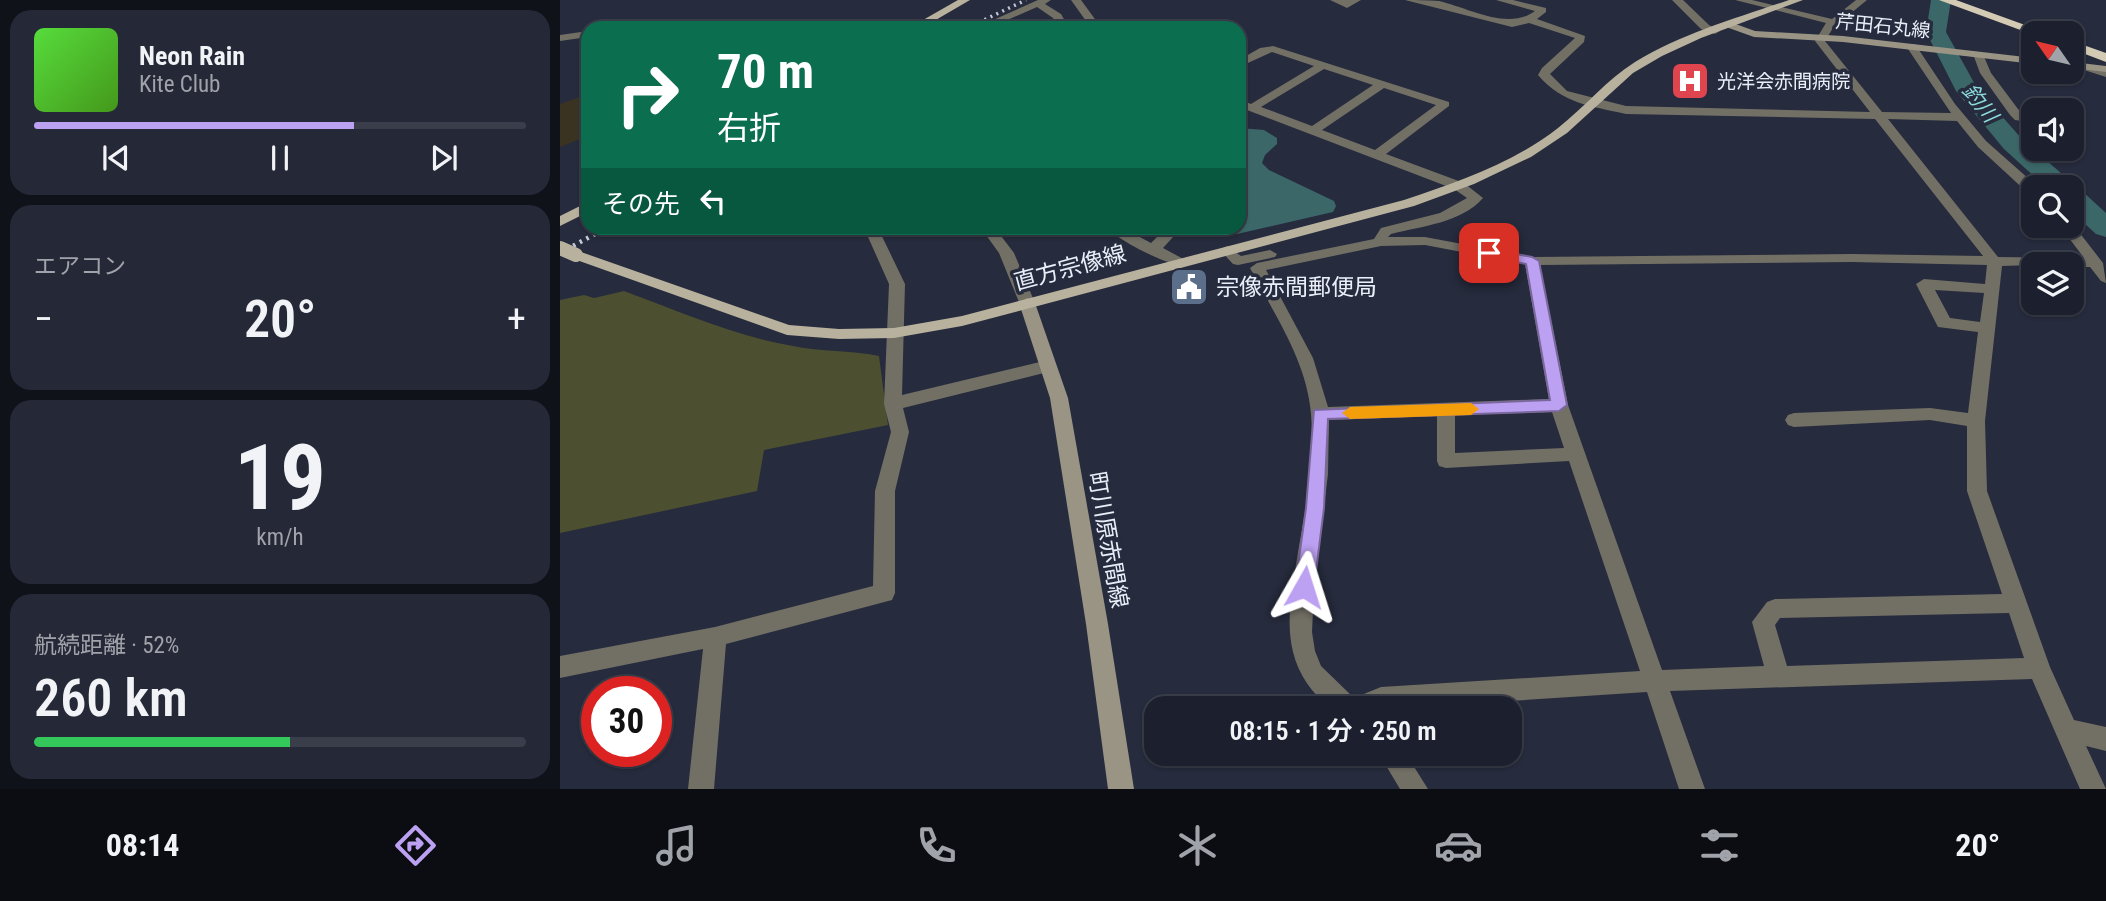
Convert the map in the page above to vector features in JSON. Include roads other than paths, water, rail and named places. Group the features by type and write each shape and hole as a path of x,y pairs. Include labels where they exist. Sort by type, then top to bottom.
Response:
{"highway":[{"path":"1945,0 1964,3 2021,23"},
{"path":"2084,42 2106,50"},
{"path":"2084,50 2106,58"}],"main road":[{"path":"927,21 965,0"},
{"name":"直方宗像線","path":"560,248 787,330 839,334 894,333 962,321 1409,203 1459,186 1493,172 1548,141 1628,72 1644,62 1715,31 1798,0"},
{"name":"芹田石丸線","path":"1730,25 1754,34 1821,37 2021,59"},
{"path":"560,222 581,210"},
{"name":"町川原赤間線","path":"1027,303 1059,398 1097,624 1121,789"}],"street":[{"path":"1076,0 1088,21"},
{"path":"1335,0 1347,5 1356,0"},
{"path":"1410,0 1437,2 1512,24 1529,20 1543,10 1501,0"},
{"path":"1677,0 1705,27 1715,31"},
{"path":"1740,0 1833,22"},
{"path":"1862,0 1833,22 1820,41 1995,262 1976,421 1978,491 2039,668 2093,789"},
{"path":"996,21 1042,2 1060,21"},
{"path":"1014,14 1016,21"},
{"path":"1529,20 1580,36 1580,40 1544,75 1563,93 1593,103 1626,110 1876,113 1960,117"},
{"path":"560,38 581,35"},
{"path":"1914,46 1960,117 1982,144 2021,179"},
{"path":"1246,60 1264,50 1273,49 1445,104 1378,154"},
{"path":"1978,54 1986,73 2014,112 2021,117"},
{"path":"1252,108 1323,65"},
{"path":"2085,67 2106,72"},
{"path":"1313,131 1382,84"},
{"path":"1246,106 1459,186 1476,198 1469,205 1434,220 1386,231 1381,242"},
{"path":"560,667 715,637 884,593 885,491 900,432 893,404 897,284 874,235"},
{"path":"996,235 1027,303"},
{"path":"1127,235 1182,262"},
{"path":"1153,249 1166,237 1165,235"},
{"path":"2076,238 2106,278"},
{"path":"1333,696 1324,689 1308,666 1300,641 1307,560 1315,508 1320,414 1315,382 1257,268 1381,242 1425,241 1532,261 1852,258 2096,263"},
{"path":"1227,250 1238,261 1316,245 1329,251"},
{"path":"1532,261 1559,405 1692,789"},
{"path":"1986,327 1944,323 1924,284 1993,289"},
{"path":"893,404 1048,366"},
{"path":"1320,414 1559,405"},
{"path":"1446,410 1446,461 1576,454"},
{"path":"1794,420 1930,414 1976,421"},
{"path":"1779,677 1763,622 1775,609 2015,603"},
{"path":"701,789 715,637"},
{"path":"1413,696 1654,681 2039,668"},
{"path":"2067,730 2106,739"},
{"path":"1400,766 1416,789"}],"waterway":[{"name":"釣川","path":"1941,0 1936,32 1967,91 2013,144 2048,175"},
{"name":"釣川","path":"2084,208 2106,228"}],"railway":[{"path":"982,21 1026,0"},
{"path":"560,253 593,235"}],"place":[{"name":"光洋会赤間病院","path":"1690,81"},
{"name":"宗像赤間郵便局","path":"1189,287"}]}
